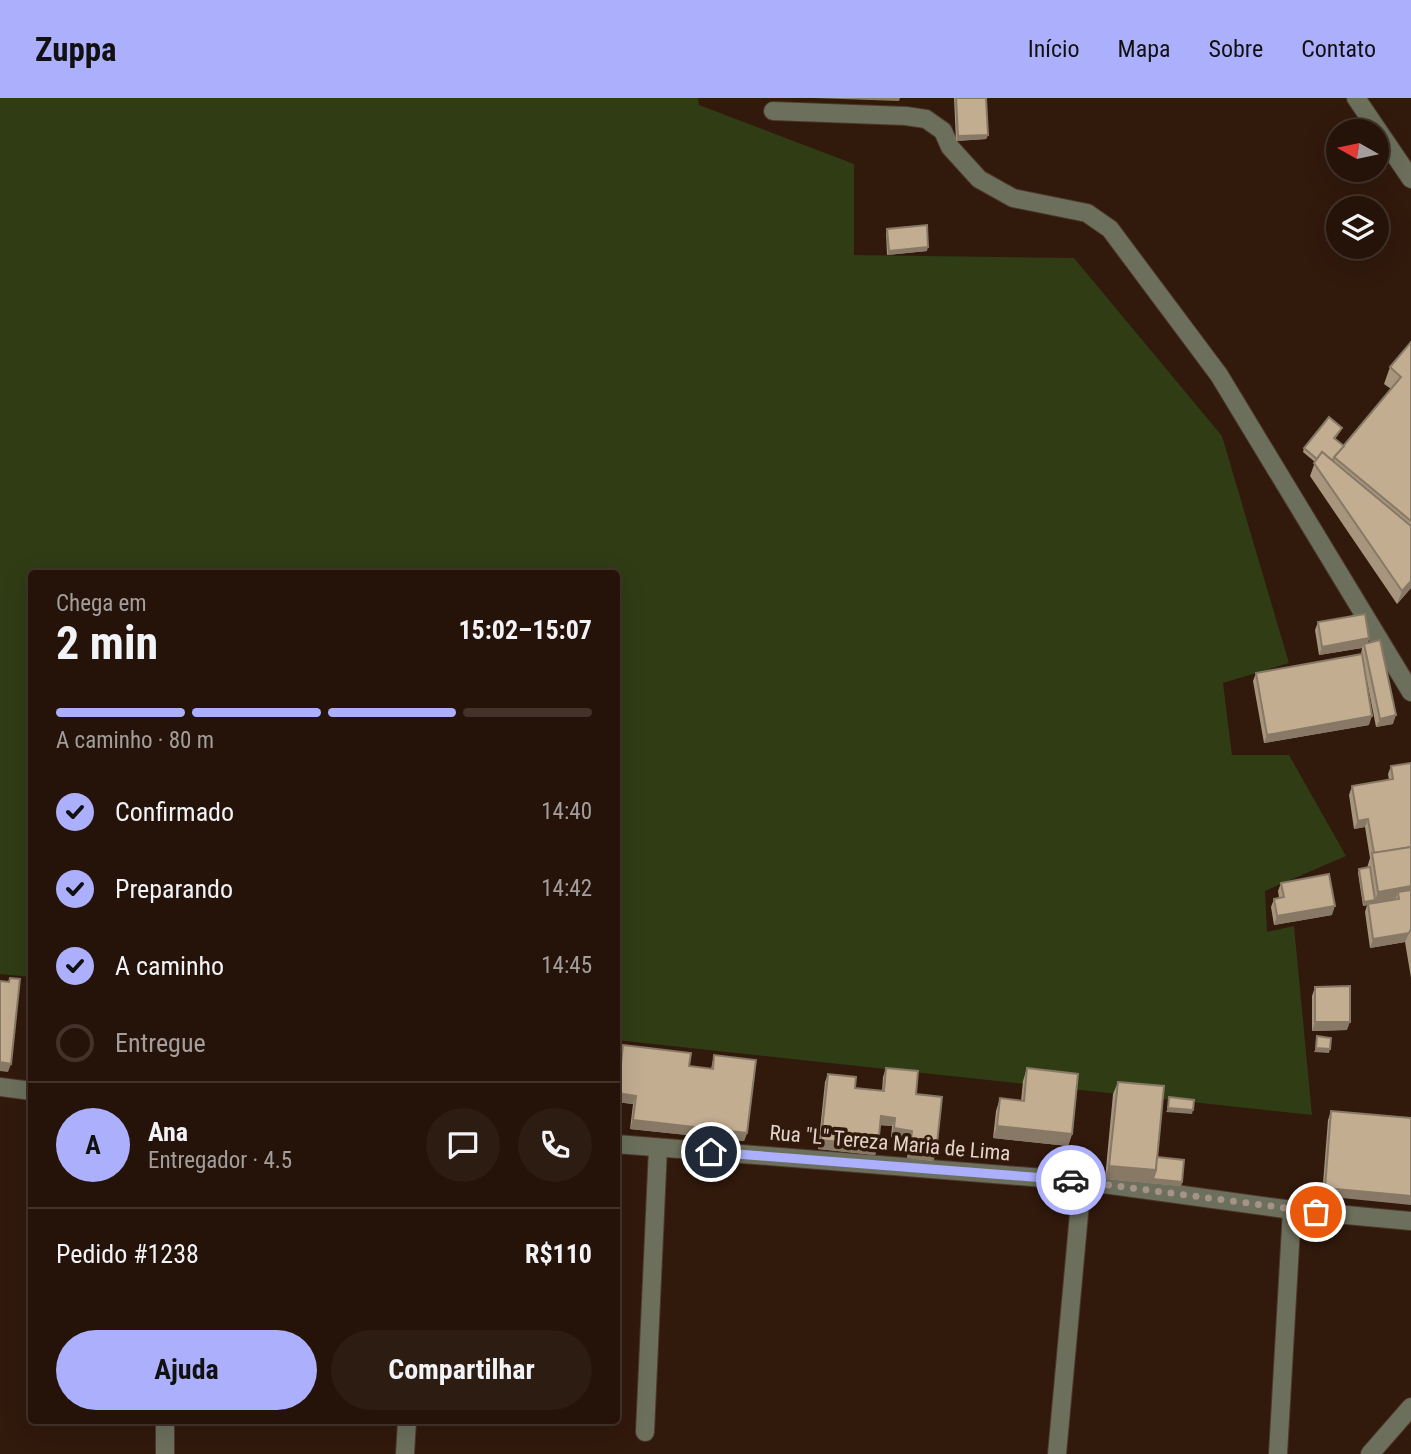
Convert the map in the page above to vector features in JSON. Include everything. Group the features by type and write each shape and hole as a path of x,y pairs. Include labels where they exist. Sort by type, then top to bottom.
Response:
{"street":[{"path":"1356,98 1411,179"},
{"path":"773,111 926,119 943,131 950,146 979,179 1013,198 1087,214 1110,229 1219,375 1411,692"},
{"path":"0,1087 28,1090"},
{"name":"Rua \"L\" Tereza Maria de Lima","path":"620,1144 1082,1181 1292,1210 1411,1221"},
{"path":"645,1432 658,1148"},
{"path":"1057,1454 1082,1181"},
{"path":"1278,1454 1292,1210"},
{"path":"1370,1454 1411,1407"},
{"path":"165,1424 165,1454"},
{"path":"405,1454 407,1424"}],"green space":[{"path":"0,98 698,98 699,105 854,164 854,255 1074,258 1222,436 1289,663 1223,683 1232,755 1289,755 1346,856 1265,891 1267,932 1294,926 1312,1115 620,1040 620,570 28,570 28,977 0,974"}],"building":[{"path":"956,98 986,98 988,135 958,136"},
{"path":"927,225 928,247 889,251 887,229"},
{"path":"1411,342 1411,521 1334,457 1401,377 1390,367"},
{"path":"1329,417 1342,428 1334,438 1344,446 1333,461 1322,452 1317,459 1304,448"},
{"path":"1322,452 1411,526 1411,581 1402,591 1314,463"},
{"path":"1365,614 1369,638 1322,647 1318,622"},
{"path":"1380,640 1396,715 1380,719 1364,644"},
{"path":"1362,654 1372,716 1267,735 1256,673"},
{"path":"1411,763 1411,847 1374,853 1368,819 1358,821 1352,786 1393,779 1391,766"},
{"path":"1411,847 1411,886 1378,892 1372,853"},
{"path":"1370,867 1375,900 1364,902 1359,869"},
{"path":"1329,874 1335,906 1277,916 1274,899 1284,897 1281,883"},
{"path":"1411,890 1409,933 1373,939 1368,904 1399,899 1398,892"},
{"path":"10,978 20,979 11,1064 0,1062 0,981 9,982"},
{"path":"1350,986 1350,1022 1315,1022 1315,987"},
{"path":"1317,1036 1331,1038 1330,1049 1316,1048"},
{"path":"623,1045 691,1053 689,1066 713,1069 714,1055 756,1060 747,1133 633,1120 636,1096 620,1093"},
{"path":"886,1068 918,1071 916,1094 942,1097 936,1153 910,1150 912,1131 894,1128 895,1118 881,1116 878,1146 821,1140 828,1074 856,1077 855,1088 884,1091"},
{"path":"1027,1068 1078,1074 1072,1134 997,1126 1000,1098 1024,1101"},
{"path":"1118,1082 1164,1086 1156,1170 1109,1166"},
{"path":"1169,1097 1194,1100 1193,1110 1168,1108"},
{"path":"1331,1111 1411,1118 1411,1196 1325,1188"},
{"path":"1157,1157 1184,1160 1182,1182 1153,1179"}],"way so far":[{"path":"1071,1180 1316,1212"}],"route":[{"path":"711,1152 1071,1180"}]}
